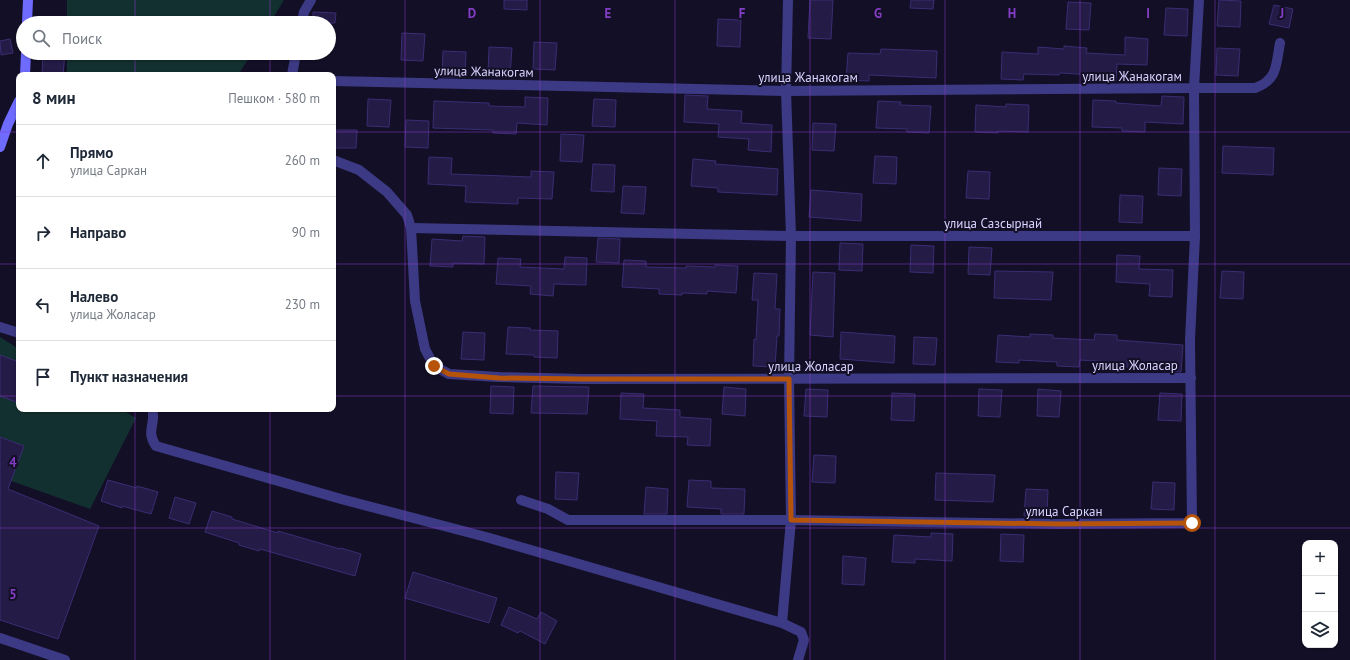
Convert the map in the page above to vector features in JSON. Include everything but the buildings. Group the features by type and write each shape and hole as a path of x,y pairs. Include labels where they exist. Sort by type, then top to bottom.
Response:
{"street":[{"path":"27,16 28,0"},
{"path":"303,16 311,0"},
{"path":"782,623 791,520 789,379 791,236 786,91 788,0"},
{"name":"улица Жанакогам","path":"336,81 786,91 1194,88 1199,0"},
{"path":"1191,378 1190,340 1195,236 1194,88 1255,88 1261,86 1268,82 1274,72 1280,42"},
{"path":"25,72 26,60"},
{"path":"293,72 295,60"},
{"path":"0,147 4,122 16,105"},
{"path":"336,161 359,170 387,192 407,215 411,228"},
{"name":"улица Сазсырнай","path":"411,228 791,236 1195,236"},
{"name":"улица Жоласар","path":"411,228 415,301 425,349 434,366 449,374 499,378 583,379 1191,378"},
{"path":"0,327 16,332"},
{"name":"улица Саркан","path":"791,520 1058,524 1192,523 1191,378"},
{"path":"153,412 150,431 152,440 156,446 341,499 494,539 782,623 801,632 804,640 798,660"},
{"path":"521,500 548,509 568,520 791,520"},
{"path":"0,638 65,660"}],"green space":[{"path":"67,0 284,0 274,16 67,16"},
{"path":"67,60 248,60 240,72 67,72"},
{"path":"0,337 16,347 16,412 126,412 136,418 90,509 0,477"}],"route":[{"path":"434,366 449,374 499,378 789,379 791,520 1058,524 1192,523"}]}
